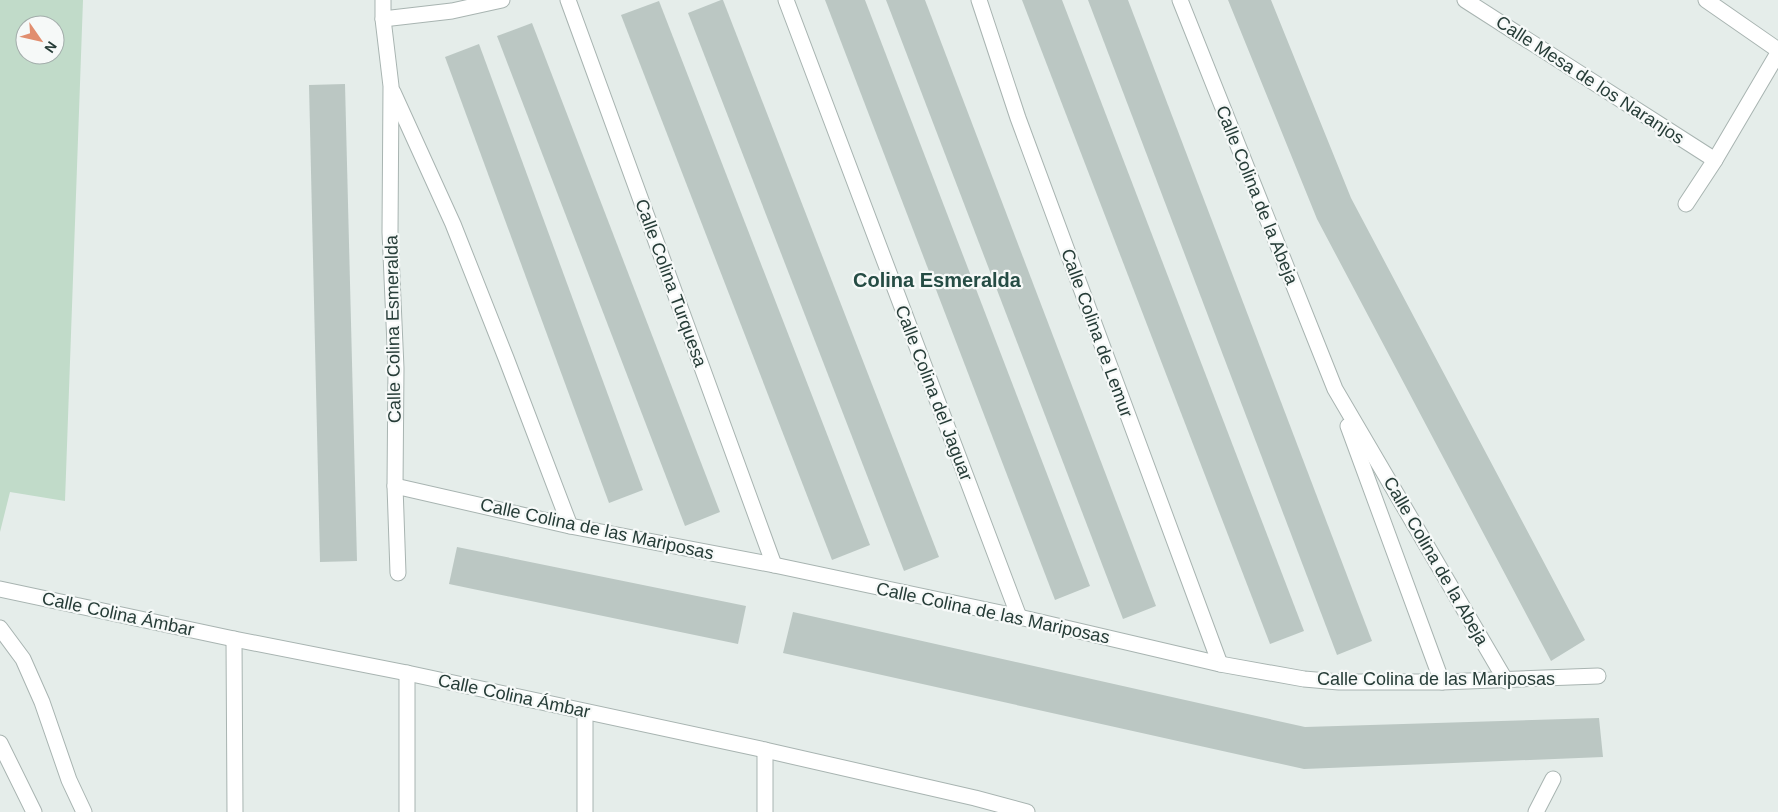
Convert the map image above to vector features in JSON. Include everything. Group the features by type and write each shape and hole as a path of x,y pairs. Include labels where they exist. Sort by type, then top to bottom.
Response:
{"street":[{"name":"Calle Colina Esmeralda","path":"383,0 383,19 390,86 390,232 396,368 394,486 398,573"},
{"path":"383,19 451,5 502,0"},
{"name":"Calle Colina Turquesa","path":"568,0 774,565"},
{"name":"Calle Colina del Jaguar","path":"786,0 1019,617"},
{"name":"Calle Colina de Lemur","path":"979,0 1018,118 1220,664"},
{"name":"Calle Colina de la Abeja","path":"1180,0 1335,389 1442,682"},
{"name":"Calle Mesa de los Naranjos","path":"1466,0 1715,160"},
{"path":"1686,204 1715,160 1778,52 1706,0"},
{"name":"Calle Colina Esmeralda","path":"390,86 453,224 570,526"},
{"name":"Calle Colina de la Abeja","path":"1335,389 1506,681"},
{"name":"Calle Colina de las Mariposas","path":"394,486 570,526 774,565 1019,617 1220,664 1304,679 1339,682 1442,682 1598,676"},
{"name":"Calle Colina Ámbar","path":"0,589 234,639 407,673 765,750 976,798 1027,812"},
{"path":"0,628 23,659 42,702 70,780 84,812"},
{"path":"234,639 235,812"},
{"path":"407,673 407,812"},
{"path":"585,712 585,812"},
{"path":"0,743 34,812"},
{"path":"765,750 765,812"},
{"path":"1536,812 1553,779"}],"green space":[{"path":"0,0 83,0 65,501 10,492 0,532"}],"building":[{"path":"723,0 939,557 904,571 688,13"},
{"path":"825,0 865,0 1090,586 1055,600"},
{"path":"886,0 925,0 1156,606 1123,619"},
{"path":"1022,0 1062,0 1304,631 1270,644"},
{"path":"1088,0 1128,0 1372,641 1337,655"},
{"path":"1228,0 1271,0 1351,198 1585,640 1551,661 1317,219"},
{"path":"659,1 870,545 832,560 621,15"},
{"path":"532,23 720,512 685,526 497,36"},
{"path":"479,44 643,490 609,503 445,57"},
{"path":"345,84 357,561 320,562 309,85"},
{"path":"457,547 746,606 738,644 449,584"},
{"path":"793,612 1305,727 1599,718 1603,757 1304,769 783,653"}],"district":[{"name":"Colina Esmeralda","path":"937,280"}]}
